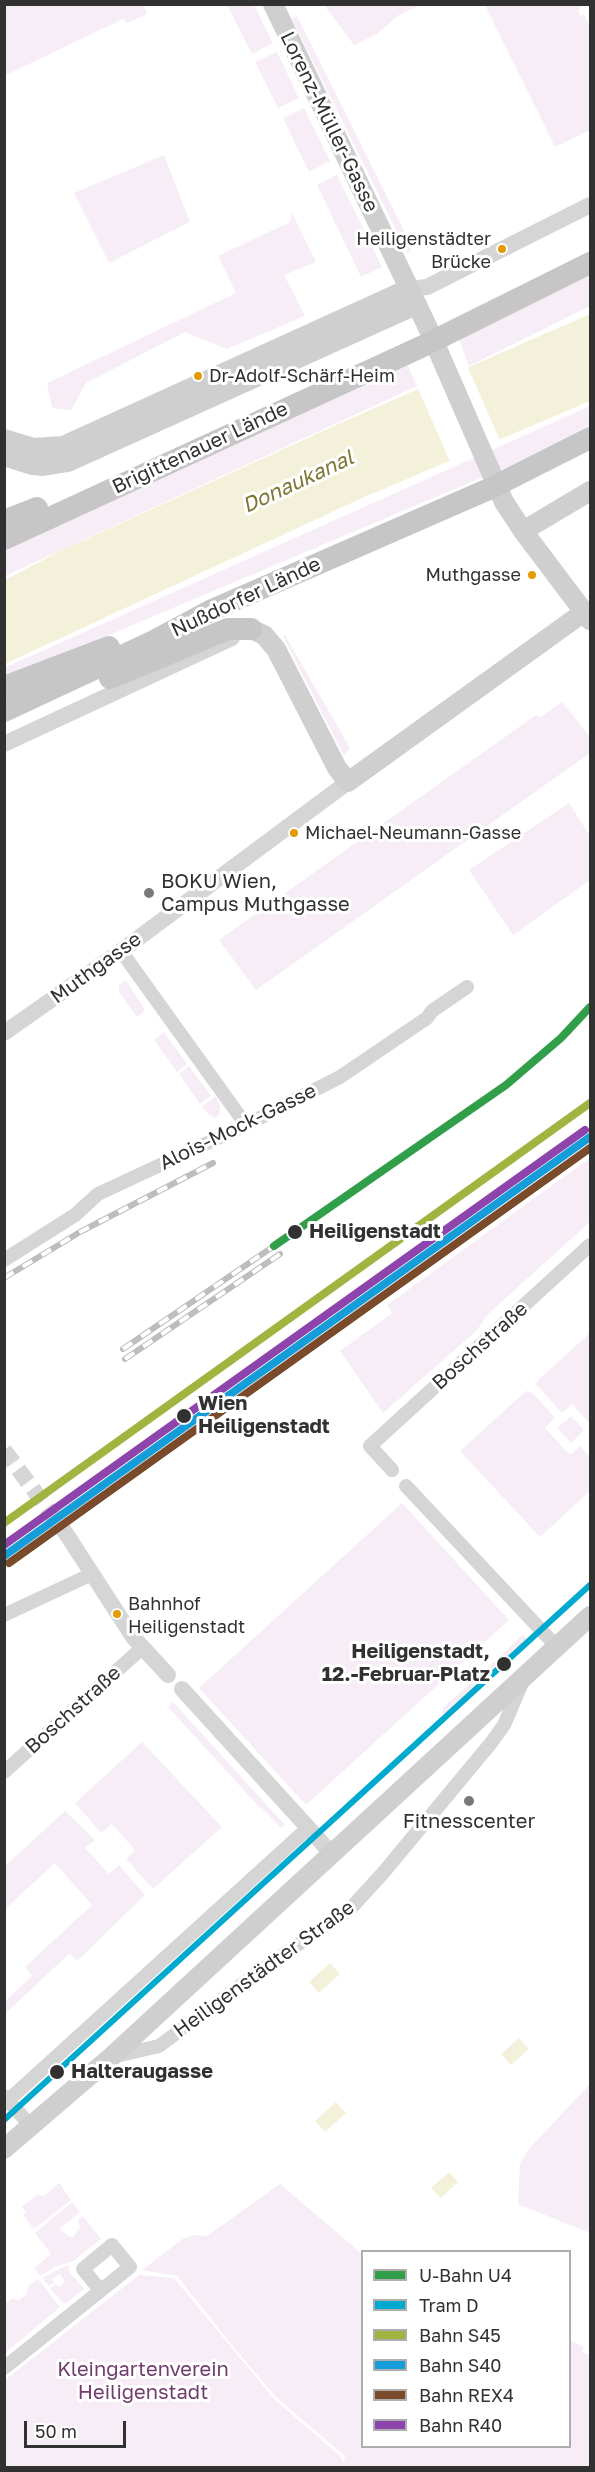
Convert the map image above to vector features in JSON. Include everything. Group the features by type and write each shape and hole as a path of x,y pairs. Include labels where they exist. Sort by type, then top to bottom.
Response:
{"highway":[{"name":"Brigittenauer Lände","path":"4,539 421,347 591,263"},
{"name":"Nußdorfer Lände","path":"4,711 152,642 212,610 501,500 591,438"},
{"path":"4,520 99,482 121,484"},
{"path":"4,687 212,610"},
{"path":"4,724 228,629 250,629"}],"main road":[{"name":"Lorenz-Müller-Gasse","path":"273,4 417,294"},
{"path":"417,294 429,330 501,500 588,614"},
{"name":"Brigittenauer Lände","path":"4,439 34,448 63,446 417,294"},
{"name":"Brigittenauer Lände","path":"4,456 32,465 43,466 68,462 417,294"},
{"path":"523,531 591,491"},
{"name":"Muthgasse","path":"348,782 588,614"},
{"path":"250,629 264,635 276,649 337,768 348,782"},
{"name":"Heiligenstädter Straße","path":"4,2149 110,2058 591,1616"}],"street":[{"name":"Brigittenauer Lände","path":"417,294 591,205"},
{"name":"Nußdorfer Lände","path":"4,744 250,629"},
{"name":"Muthgasse","path":"4,1033 121,951 348,782"},
{"path":"121,951 246,1125"},
{"name":"Alois-Mock-Gasse","path":"4,1260 75,1215 98,1194 246,1125 340,1077 427,1018 432,1011 467,987"},
{"name":"Boschstraße","path":"392,1470 369,1446 591,1245"},
{"path":"406,1486 557,1647"},
{"path":"67,1535 142,1648 168,1675"},
{"path":"4,1615 92,1575"},
{"name":"Boschstraße","path":"4,1772 142,1648"},
{"name":"Heiligenstädter Straße","path":"110,2058 159,2046 264,1968 351,1908 491,1743 504,1725 524,1678"},
{"path":"182,1689 332,1854"},
{"path":"31,2126 6,2100 308,1828"},
{"path":"4,2368 100,2290"}],"green space":[{"path":"5,4 144,5 147,14 127,23 123,19 6,75"},
{"path":"227,5 254,5 273,43 252,54"},
{"path":"324,5 420,5 399,15 377,34 354,45"},
{"path":"485,5 579,5 581,8 578,10 579,13 581,16 584,14 590,27 590,130 555,147"},
{"path":"297,16 412,247 408,254 292,19"},
{"path":"277,52 299,98 278,108 255,62"},
{"path":"304,108 330,161 309,172 283,118"},
{"path":"164,155 190,222 109,263 74,193"},
{"path":"337,175 382,267 361,277 317,185"},
{"path":"292,213 316,262 284,275 305,316 227,349 185,332 86,383 71,410 52,408 47,383 236,293 218,256 290,222"},
{"path":"590,272 590,306 469,366 458,337"},
{"path":"406,362 417,386 5,576 5,550 212,450"},
{"path":"590,406 590,425 516,463 5,679 4,668"},
{"path":"285,635 350,748 344,756 283,636"},
{"path":"562,702 590,737 590,753 256,990 219,940 536,715 541,717"},
{"path":"569,803 590,836 590,880 513,935 469,870"},
{"path":"126,980 144,1008 143,1013 137,1017 119,992 119,985"},
{"path":"164,1032 187,1064 177,1072 154,1040"},
{"path":"189,1066 211,1096 200,1104 179,1074"},
{"path":"216,1096 220,1107 219,1116 215,1118 209,1115 202,1106"},
{"path":"590,1158 590,1222 488,1314 477,1330 383,1413 340,1351 392,1313 387,1305"},
{"path":"590,1333 590,1424 572,1404 562,1413 536,1384"},
{"path":"526,1391 533,1393 555,1418 545,1428 570,1455 580,1446 590,1457 590,1491 540,1537 460,1451"},
{"path":"571,1416 584,1430 571,1443 557,1428"},
{"path":"402,1503 509,1620 306,1805 199,1688"},
{"path":"523,1635 527,1640 446,1713 442,1713 443,1708"},
{"path":"173,1702 285,1825 281,1828 260,1808 168,1707"},
{"path":"142,1742 222,1827 153,1889 126,1859 135,1850 112,1824 101,1833 75,1803"},
{"path":"65,1811 95,1840 85,1848 109,1874 119,1865 145,1895 77,1961 70,1953 5,2014 5,2001 32,1976 25,1967 92,1905 55,1863 5,1909 5,1866"},
{"path":"590,2084 590,2233 518,2204 520,2164 528,2150"},
{"path":"59,2183 71,2200 34,2229 23,2215 26,2212 22,2207 37,2195 44,2196"},
{"name":"Kleingartenverein Heiligenstadt","path":"280,2184 361,2253 361,2448 571,2448 571,2340 584,2347 582,2352 590,2355 590,2467 5,2467 5,2380 139,2275 174,2278 274,2399 340,2456 344,2463 345,2456 277,2398 177,2276 142,2270 184,2238 196,2235 207,2236"},
{"path":"72,2202 80,2212 59,2229 72,2238 80,2227 78,2219 83,2216 101,2239 73,2261 55,2267 40,2276 34,2268 51,2254 35,2233"},
{"path":"65,2266 70,2266 69,2271 84,2289 65,2304 50,2289 56,2284 59,2287 65,2282 60,2274 52,2279 55,2282 49,2286 42,2278"},
{"path":"38,2279 60,2307 5,2353 5,2304 11,2299 19,2300 27,2294 28,2286"}],"water":[{"name":"Donaukanal","path":"590,314 590,401 360,499 5,664 5,580 60,551 345,421"},
{"path":"330,1963 340,1974 319,1993 309,1982"},
{"path":"519,2038 529,2049 511,2065 501,2054"},
{"path":"336,2102 346,2113 325,2132 315,2121"},
{"path":"449,2172 458,2182 441,2198 431,2188"}],"pier":[{"path":"467,365 501,443 451,464 417,386"}],"tunnel":[{"path":"4,1450 67,1535"}],"railway":[{"path":"4,1278 80,1232 213,1163"},
{"path":"123,1349 274,1246"},
{"path":"125,1359 280,1254"}],"metro line":[{"name":"U4","path":"274,1246 506,1085 561,1038 590,1007"}],"tram line":[{"name":"D","path":"4,2120 590,1585"}],"rail line":[{"name":"S45","path":"4,1523 590,1103"},
{"name":"R40","path":"4,1545 585,1130"},
{"name":"S40","path":"4,1556 590,1137"},
{"name":"REX4","path":"9,1563 590,1148"}],"place":[{"name":"Heiligenstädter Brücke","path":"502,249"},
{"name":"Dr-Adolf-Schärf-Heim","path":"198,376"},
{"name":"Muthgasse","path":"532,575"},
{"name":"Michael-Neumann-Gasse","path":"294,833"},
{"name":"BOKU Wien, Campus Muthgasse","path":"149,893"},
{"name":"Heiligenstadt","path":"295,1232"},
{"name":"Wien Heiligenstadt","path":"184,1416"},
{"name":"Bahnhof Heiligenstadt","path":"117,1614"},
{"name":"Heiligenstadt, 12.-Februar-Platz","path":"504,1664"},
{"name":"Fitnesscenter","path":"469,1801"},
{"name":"Halteraugasse","path":"57,2072"}]}
